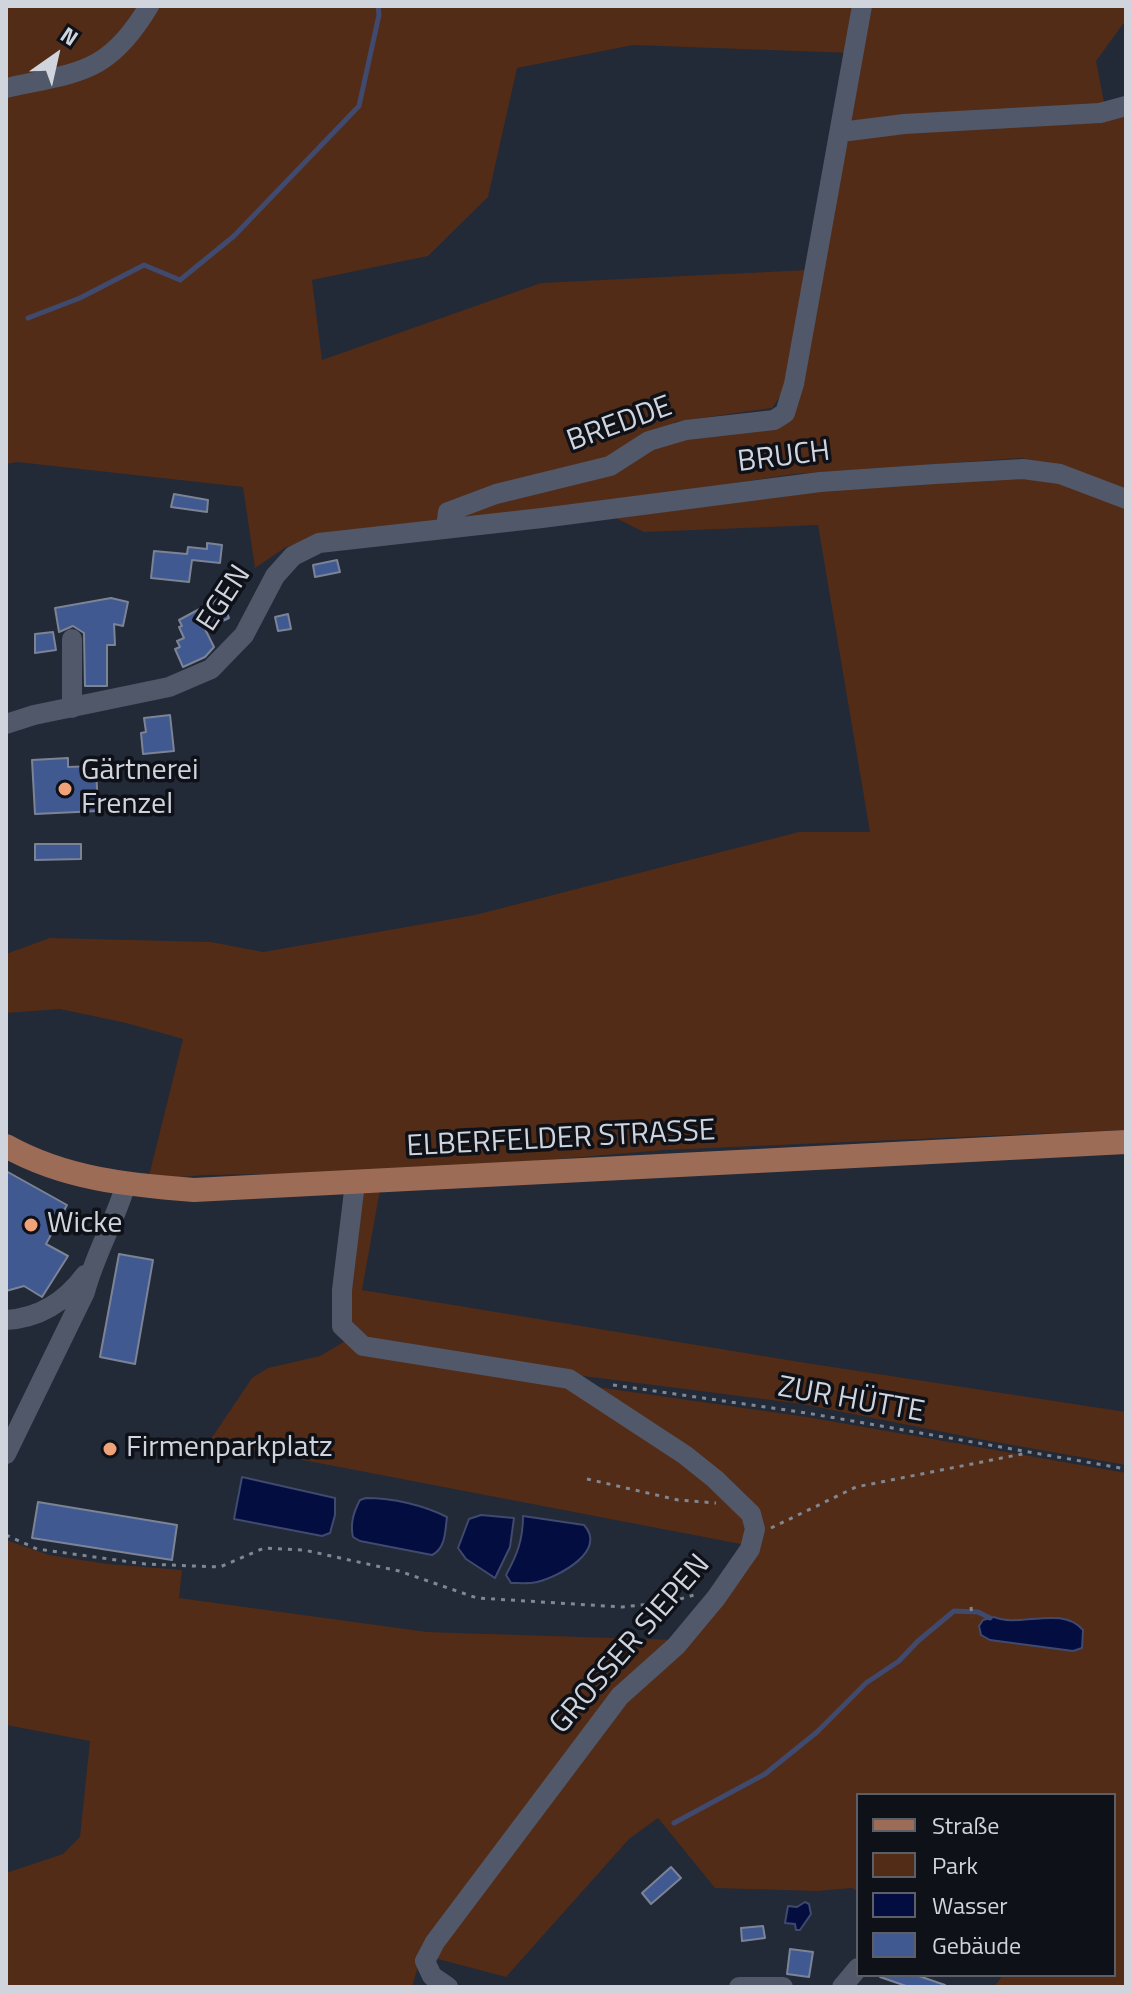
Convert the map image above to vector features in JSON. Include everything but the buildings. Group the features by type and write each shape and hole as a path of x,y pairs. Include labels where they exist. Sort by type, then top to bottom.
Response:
{"main road":[{"name":"ELBERFELDER STRASSE","path":"6,1146 76,1175 126,1184 194,1190 1126,1142"}],"street":[{"path":"6,88 85,70 101,63 137,27 149,6"},
{"name":"BREDDE","path":"446,528 448,512 496,494 610,466 649,441 686,430 774,420 785,413 794,384 862,6"},
{"path":"841,132 904,124 1100,113 1126,106"},
{"name":"BRUCH","path":"446,528 820,482 1023,469 1060,474 1126,499"},
{"name":"EGEN","path":"6,724 34,715 169,687 211,669 244,635 275,576 293,556 319,543 446,528"},
{"path":"72,639 72,708"},
{"path":"355,1183 342,1290 342,1326 363,1346 569,1379 685,1455 739,1500 751,1514 755,1536"},
{"path":"6,1320 41,1313 76,1287 92,1265 118,1211 126,1184"},
{"path":"6,1454 85,1292 92,1265"},
{"name":"GROSSER SIEPEN","path":"448,1987 432,1976 425,1961 435,1942 620,1696 676,1646 724,1586 750,1549 755,1536"},
{"path":"842,1987 856,1970"},
{"path":"739,1987 783,1987"}],"path":[{"name":"ZUR HÜTTE","path":"604,1384 807,1413 1126,1469"},
{"path":"755,1536 856,1487 1031,1453"},
{"path":"587,1479 678,1500 710,1504 739,1500"},
{"path":"6,1535 37,1549 145,1564 220,1567 264,1548 304,1550 399,1571 477,1598 622,1607 670,1602 724,1586"},
{"path":"971,1607 972,1617"}],"green space":[{"path":"6,6 1126,6 1126,20 1096,61 1105,107 846,126 851,53 633,45 517,68 488,197 428,256 312,280 322,360 541,283 808,270 787,386 772,408 674,422 685,435 783,426 846,144 851,137 1126,117 1126,490 1066,467 1021,458 795,474 336,535 286,547 255,568 243,487 17,462 6,464"},
{"path":"1049,476 1126,505 1126,1130 663,1150 407,1172 204,1175 148,1180 183,1039 60,1009 6,1013 6,954 50,938 211,942 263,952 475,915 799,832 870,832 818,525 644,532 616,518 873,484"},
{"path":"381,1184 362,1290 1126,1412 1126,1465 802,1404 544,1371 368,1341 348,1322 359,1186"},
{"path":"349,1339 583,1385 807,1417 1126,1473 1126,1987 994,1987 1002,1977 1116,1977 1116,1793 856,1793 856,1890 715,1888 658,1818 629,1839 506,1977 434,1958 746,1545 209,1442 252,1378 268,1368 320,1356"},
{"path":"6,1540 49,1555 182,1570 179,1598 427,1632 676,1640 423,1949 412,1987 6,1987 6,1873 63,1854 80,1837 90,1741 6,1725"}],"water":[{"path":"242,1477 335,1498 335,1515 330,1533 322,1536 234,1519"},
{"path":"360,1500 408,1503 447,1517 440,1548 432,1555 353,1537 354,1513"},
{"path":"481,1515 514,1518 510,1547 495,1578 466,1559 458,1548 469,1519"},
{"path":"523,1516 584,1525 590,1535 590,1544 585,1553 567,1569 531,1583 511,1583 506,1575 519,1547"},
{"path":"994,1617 1004,1620 1064,1619 1083,1630 1082,1648 1073,1651 990,1640 981,1635 979,1626 983,1620"},
{"path":"805,1902 809,1904 811,1914 800,1930 796,1930 795,1924 785,1923 788,1906 797,1907"}],"waterway":[{"path":"28,318 80,298 144,265 180,280 234,236 359,106 379,15 378,6"},
{"path":"674,1823 765,1774 817,1732 866,1683 899,1661 954,1611 978,1612 990,1618"}],"place":[{"name":"Gärtnerei Frenzel","path":"65,789"},
{"name":"Wicke","path":"31,1225"},
{"name":"Firmenparkplatz","path":"110,1449"}]}
